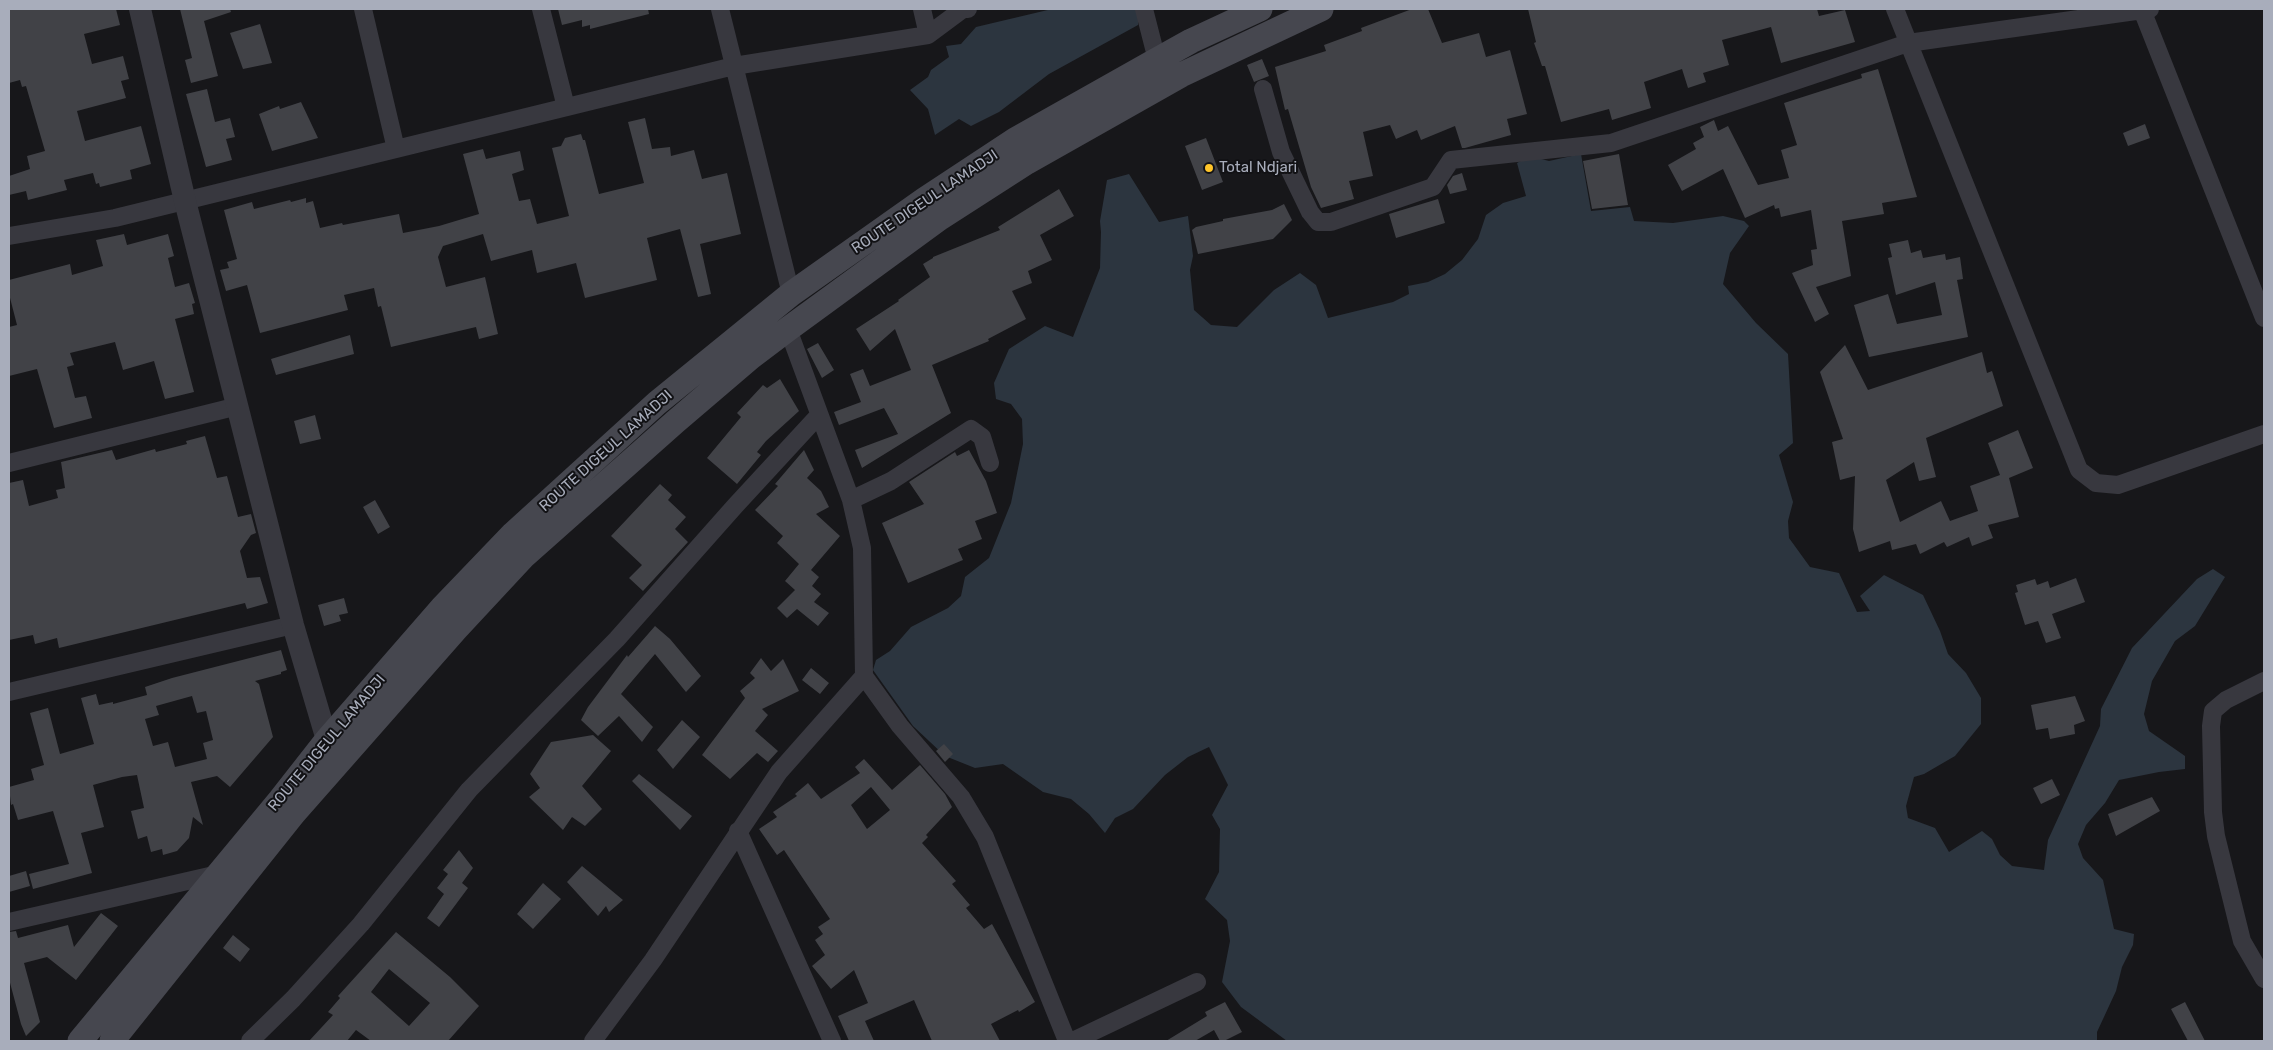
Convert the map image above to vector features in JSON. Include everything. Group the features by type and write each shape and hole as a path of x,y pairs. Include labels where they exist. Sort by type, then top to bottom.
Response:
{"main road":[{"name":"ROUTE DIGEUL LAMADJI","path":"80,1041 280,800 327,740 442,608 513,534 657,403 791,294 924,200 1015,140 1191,41 1260,9"},
{"path":"121,1037 294,813 456,629 523,557 675,422 788,329 940,218 1027,162 1181,75 1321,9"}],"street":[{"path":"140,9 185,201 294,625 327,740"},
{"path":"362,9 396,148"},
{"path":"541,9 566,107"},
{"path":"720,9 791,294"},
{"path":"922,9 928,35"},
{"path":"9,236 115,218 734,66 928,35 963,9 968,9"},
{"path":"1144,9 1157,60"},
{"path":"1895,9 2079,470 2096,482 2118,485 2264,434"},
{"path":"1263,89 1282,152 1310,212 1318,222 1331,222 1434,187 1450,160 1611,143 1908,42 2146,10 2264,318"},
{"path":"788,329 851,500 862,548 864,676 900,726 961,797 985,836 1067,1041"},
{"path":"9,463 238,406"},
{"path":"250,1041 293,999 361,924 469,790 617,639 734,506 819,415"},
{"path":"851,500 891,481 971,429 982,437 990,463"},
{"path":"9,692 294,625"},
{"path":"593,1041 653,960 779,772 864,676"},
{"path":"2264,681 2226,700 2213,711 2211,726 2213,812 2216,836 2242,942 2264,979"},
{"path":"738,831 832,1041"},
{"path":"9,922 218,874"},
{"path":"1073,1041 1197,982"}],"shaded area":[{"path":"1052,9 1138,9 1138,25 1049,74 999,112 971,126 959,119 935,135 928,109 910,90 928,77 931,70 949,57 946,46 961,44 976,27"},
{"path":"1581,154 1591,211 1630,207 1634,221 1673,223 1723,216 1744,221 1749,226 1730,253 1723,284 1756,323 1788,354 1793,443 1779,455 1793,502 1788,521 1789,538 1810,567 1839,573 1857,612 1870,611 1860,596 1884,575 1923,595 1940,631 1948,654 1966,673 1981,698 1981,724 1955,756 1924,774 1914,777 1906,806 1908,818 1935,828 1949,852 1982,831 1992,839 2000,855 2012,866 2044,870 2048,840 2100,726 2101,709 2132,648 2197,579 2213,569 2225,577 2195,626 2175,641 2152,681 2144,714 2149,731 2185,756 2185,769 2119,780 2105,803 2086,825 2078,844 2083,858 2103,880 2114,929 2134,934 2133,945 2122,967 2116,991 2097,1032 2097,1041 1287,1041 1241,1007 1222,982 1230,941 1227,920 1205,899 1219,872 1220,829 1212,815 1228,785 1209,747 1188,757 1165,775 1133,809 1115,818 1105,833 1089,814 1071,799 1043,792 1003,764 975,768 945,756 913,726 873,670 876,660 890,651 911,627 948,608 961,596 965,577 989,558 1011,503 1023,444 1022,419 1011,404 996,399 994,383 1009,349 1045,326 1073,337 1100,268 1100,221 1107,180 1129,174 1159,222 1188,216 1193,256 1190,270 1194,310 1211,325 1237,327 1274,290 1300,273 1316,285 1328,318 1393,302 1409,294 1408,286 1428,282 1445,274 1462,260 1478,239 1486,215 1503,203 1526,196 1517,163 1530,156 1549,161"}],"building":[{"path":"9,9 116,9 120,25 84,34 92,64 123,56 129,79 121,81 126,98 77,111 85,141 141,126 151,164 130,170 132,179 100,187 99,183 96,184 93,173 64,180 67,190 28,200 26,191 9,195 9,176 30,169 27,156 45,151 26,86 22,87 20,80 9,83"},
{"path":"180,9 230,9 231,12 204,21 218,76 191,83 185,60 192,58"},
{"path":"558,9 648,9 649,14 590,29 590,25 582,27 582,20 562,25"},
{"path":"1412,9 1428,9 1442,43 1479,33 1486,57 1510,50 1527,114 1507,119 1511,135 1465,148 1462,148 1455,126 1421,140 1417,130 1396,139 1390,125 1363,132 1373,176 1349,181 1354,199 1321,208 1311,187 1288,109 1285,110 1275,67 1326,51 1324,45 1362,31 1361,28"},
{"path":"1528,9 1817,9 1819,16 1845,10 1855,42 1781,63 1771,27 1722,40 1729,65 1703,73 1706,82 1688,88 1682,69 1644,82 1651,108 1612,120 1609,109 1561,122 1545,66 1542,66 1534,43 1536,42"},
{"path":"260,24 272,63 243,69 230,33"},
{"path":"1262,59 1269,76 1254,82 1247,65"},
{"path":"1878,69 1917,197 1882,203 1884,214 1842,221 1851,276 1816,287 1829,314 1815,322 1792,273 1813,265 1811,250 1817,249 1811,210 1781,217 1779,208 1775,209 1774,205 1745,218 1723,169 1682,191 1668,165 1696,149 1693,143 1704,137 1700,127 1714,120 1718,131 1728,126 1758,185 1789,178 1781,150 1797,145 1784,103 1862,78 1861,74"},
{"path":"207,89 215,122 230,118 235,137 226,139 232,160 206,167 186,94"},
{"path":"301,102 318,138 272,151 259,114 279,106 280,109"},
{"path":"645,118 652,149 670,147 671,156 694,150 702,179 727,173 741,234 700,244 711,294 698,297 680,229 647,238 657,280 585,298 576,263 537,273 532,250 491,261 483,234 443,246 438,257 446,287 485,277 498,334 479,339 476,327 391,347 381,306 378,307 374,288 344,295 348,310 260,333 247,285 226,291 220,270 229,268 227,262 237,259 224,210 252,202 254,209 306,198 306,203 313,201 320,228 399,214 403,233 439,226 479,214 463,154 483,149 486,159 520,151 524,170 512,174 519,201 530,199 537,224 569,216 552,148 561,146 565,138 581,134 583,140 585,140 599,194 644,183 628,122"},
{"path":"2145,124 2150,138 2128,146 2123,133"},
{"path":"1206,138 1223,182 1202,190 1185,146"},
{"path":"1619,154 1628,205 1592,209 1583,161"},
{"path":"1462,173 1467,190 1450,194 1447,185 1453,176"},
{"path":"1059,189 1074,216 1040,235 1052,260 1028,271 1032,283 1012,291 1026,319 988,339 989,341 932,365 951,413 862,468 855,450 898,434 884,408 839,425 834,412 861,402 850,374 863,369 870,386 911,370 895,329 870,351 856,329 899,301 930,277 923,264 933,257 1000,230 998,227"},
{"path":"1438,199 1445,223 1396,238 1389,214"},
{"path":"1284,204 1292,220 1273,239 1198,254 1192,230 1196,227 1223,221 1223,219 1272,210"},
{"path":"124,234 127,245 168,234 174,256 168,258 175,287 189,283 195,303 192,304 194,314 175,319 194,392 165,399 154,361 123,370 115,342 70,353 74,365 67,367 75,398 86,396 92,418 54,428 37,369 9,376 9,327 17,325 9,294 9,280 70,264 72,275 103,266 96,240"},
{"path":"1908,240 1911,253 1921,250 1923,258 1945,254 1946,260 1960,257 1963,279 1957,280 1968,337 1869,357 1854,305 1888,294 1897,324 1942,315 1935,282 1896,295 1888,258 1892,257 1889,244"},
{"path":"350,335 354,354 276,375 271,359"},
{"path":"818,343 834,370 822,378 807,349"},
{"path":"1845,345 1868,390 1982,352 1987,373 1992,371 2003,406 1926,438 1936,477 1919,481 1914,462 1886,480 1900,522 1941,501 1950,521 1978,511 1970,486 2000,475 1988,443 2018,430 2033,468 2009,478 2019,517 1988,525 1993,538 1972,546 1969,537 1947,547 1944,542 1920,554 1916,544 1892,550 1890,541 1859,552 1853,529 1855,476 1840,480 1832,442 1843,439 1820,372"},
{"path":"780,379 799,411 766,441 757,452 761,455 737,484 707,458 741,417 737,413 763,385 767,388"},
{"path":"315,415 321,439 300,444 294,421"},
{"path":"205,436 217,478 227,476 238,517 251,514 256,533 251,535 240,551 247,578 260,577 268,603 247,609 245,603 59,648 57,638 35,644 33,635 9,640 9,483 23,480 29,506 58,498 56,490 65,488 61,462 112,450 116,460 155,449 156,452 187,444 186,441"},
{"path":"804,450 814,470 807,478 821,491 829,507 816,514 840,536 811,570 819,577 812,586 821,594 814,602 829,613 818,626 797,609 787,618 777,608 795,590 785,581 799,564 777,543 783,536 755,510 778,486 775,484"},
{"path":"969,450 986,481 997,513 975,521 982,539 958,549 963,560 908,583 882,523 924,504 909,482 955,452 957,456"},
{"path":"660,484 672,495 668,500 686,517 675,529 688,542 643,591 629,578 642,565 611,536"},
{"path":"375,500 390,527 378,534 363,507"},
{"path":"2076,578 2085,602 2052,614 2061,638 2046,643 2038,621 2025,625 2015,593 2018,592 2016,585 2035,579 2037,585 2048,581 2050,588"},
{"path":"344,598 348,613 339,615 341,621 324,626 318,605"},
{"path":"655,626 670,639 701,676 686,692 655,654 621,694 653,727 642,742 619,716 598,736 581,720 588,707 627,655 628,657"},
{"path":"281,650 287,670 281,672 281,674 255,681 259,684 273,737 230,787 217,776 191,782 203,825 193,817 189,838 177,851 163,855 162,849 151,852 147,836 138,839 131,811 144,808 137,775 93,785 104,827 81,833 92,873 33,889 29,874 69,864 53,811 18,820 13,804 11,805 9,787 34,780 31,769 44,765 30,713 48,708 60,754 94,744 81,698 96,694 99,705 113,702 113,704 147,695 145,687 172,678","holes":["192,696 197,713 206,711 213,740 203,743 207,759 175,767 168,742 153,746 145,719 159,715 156,706"]},
{"path":"761,658 771,671 783,659 799,691 762,709 768,715 755,731 778,751 768,762 757,753 730,779 702,755 745,698 740,691 755,678 750,673"},
{"path":"811,668 829,683 820,694 802,680"},
{"path":"2075,696 2085,721 2074,725 2075,734 2050,739 2048,728 2036,730 2031,705"},
{"path":"682,720 700,737 673,769 657,750"},
{"path":"593,735 611,751 582,786 602,809 585,826 572,817 563,830 529,797 540,788 530,774 551,742"},
{"path":"944,744 953,754 945,762 936,751"},
{"path":"864,759 892,790 920,765 945,794 952,807 926,835 928,837 922,843 956,881 952,884 970,905 966,908 984,929 992,924 1035,1002 1019,1012 1018,1010 991,1024 1000,1041 932,1041 914,1000 865,1021 874,1041 849,1041 838,1016 868,1003 854,970 831,989 812,966 825,955 815,940 823,934 818,927 830,919 784,850 777,855 759,829 777,817 773,812 797,796 795,794 808,783 821,799 860,773 855,767","holes":["871,787 890,810 867,829 851,805"]},
{"path":"639,774 692,816 680,830 632,781"},
{"path":"2052,779 2060,795 2041,804 2033,788"},
{"path":"2152,797 2160,811 2116,836 2108,814"},
{"path":"459,850 473,868 462,883 468,888 439,927 427,918 444,894 437,888 448,874 443,870"},
{"path":"582,866 623,900 609,912 606,906 598,916 567,882"},
{"path":"26,871 30,886 9,892 9,876"},
{"path":"543,883 561,899 533,929 517,914"},
{"path":"101,913 118,926 76,980 47,957 24,963 40,1022 26,1036 9,979 9,932 16,931 18,938 68,925 74,947"},
{"path":"396,932 450,977 479,1006 448,1041 371,1041 356,1030 347,1041 309,1041 333,1015 328,1012 340,998 338,996","holes":["389,969 430,1003 409,1026 371,992"]},
{"path":"233,935 250,949 240,962 223,948"},
{"path":"1225,1002 1242,1032 1224,1041 1220,1041 1214,1030 1195,1041 1166,1041 1207,1016 1205,1012"},
{"path":"2185,1002 2205,1041 2188,1041 2171,1009"}],"place":[{"name":"Total Ndjari","path":"1209,168"}]}
